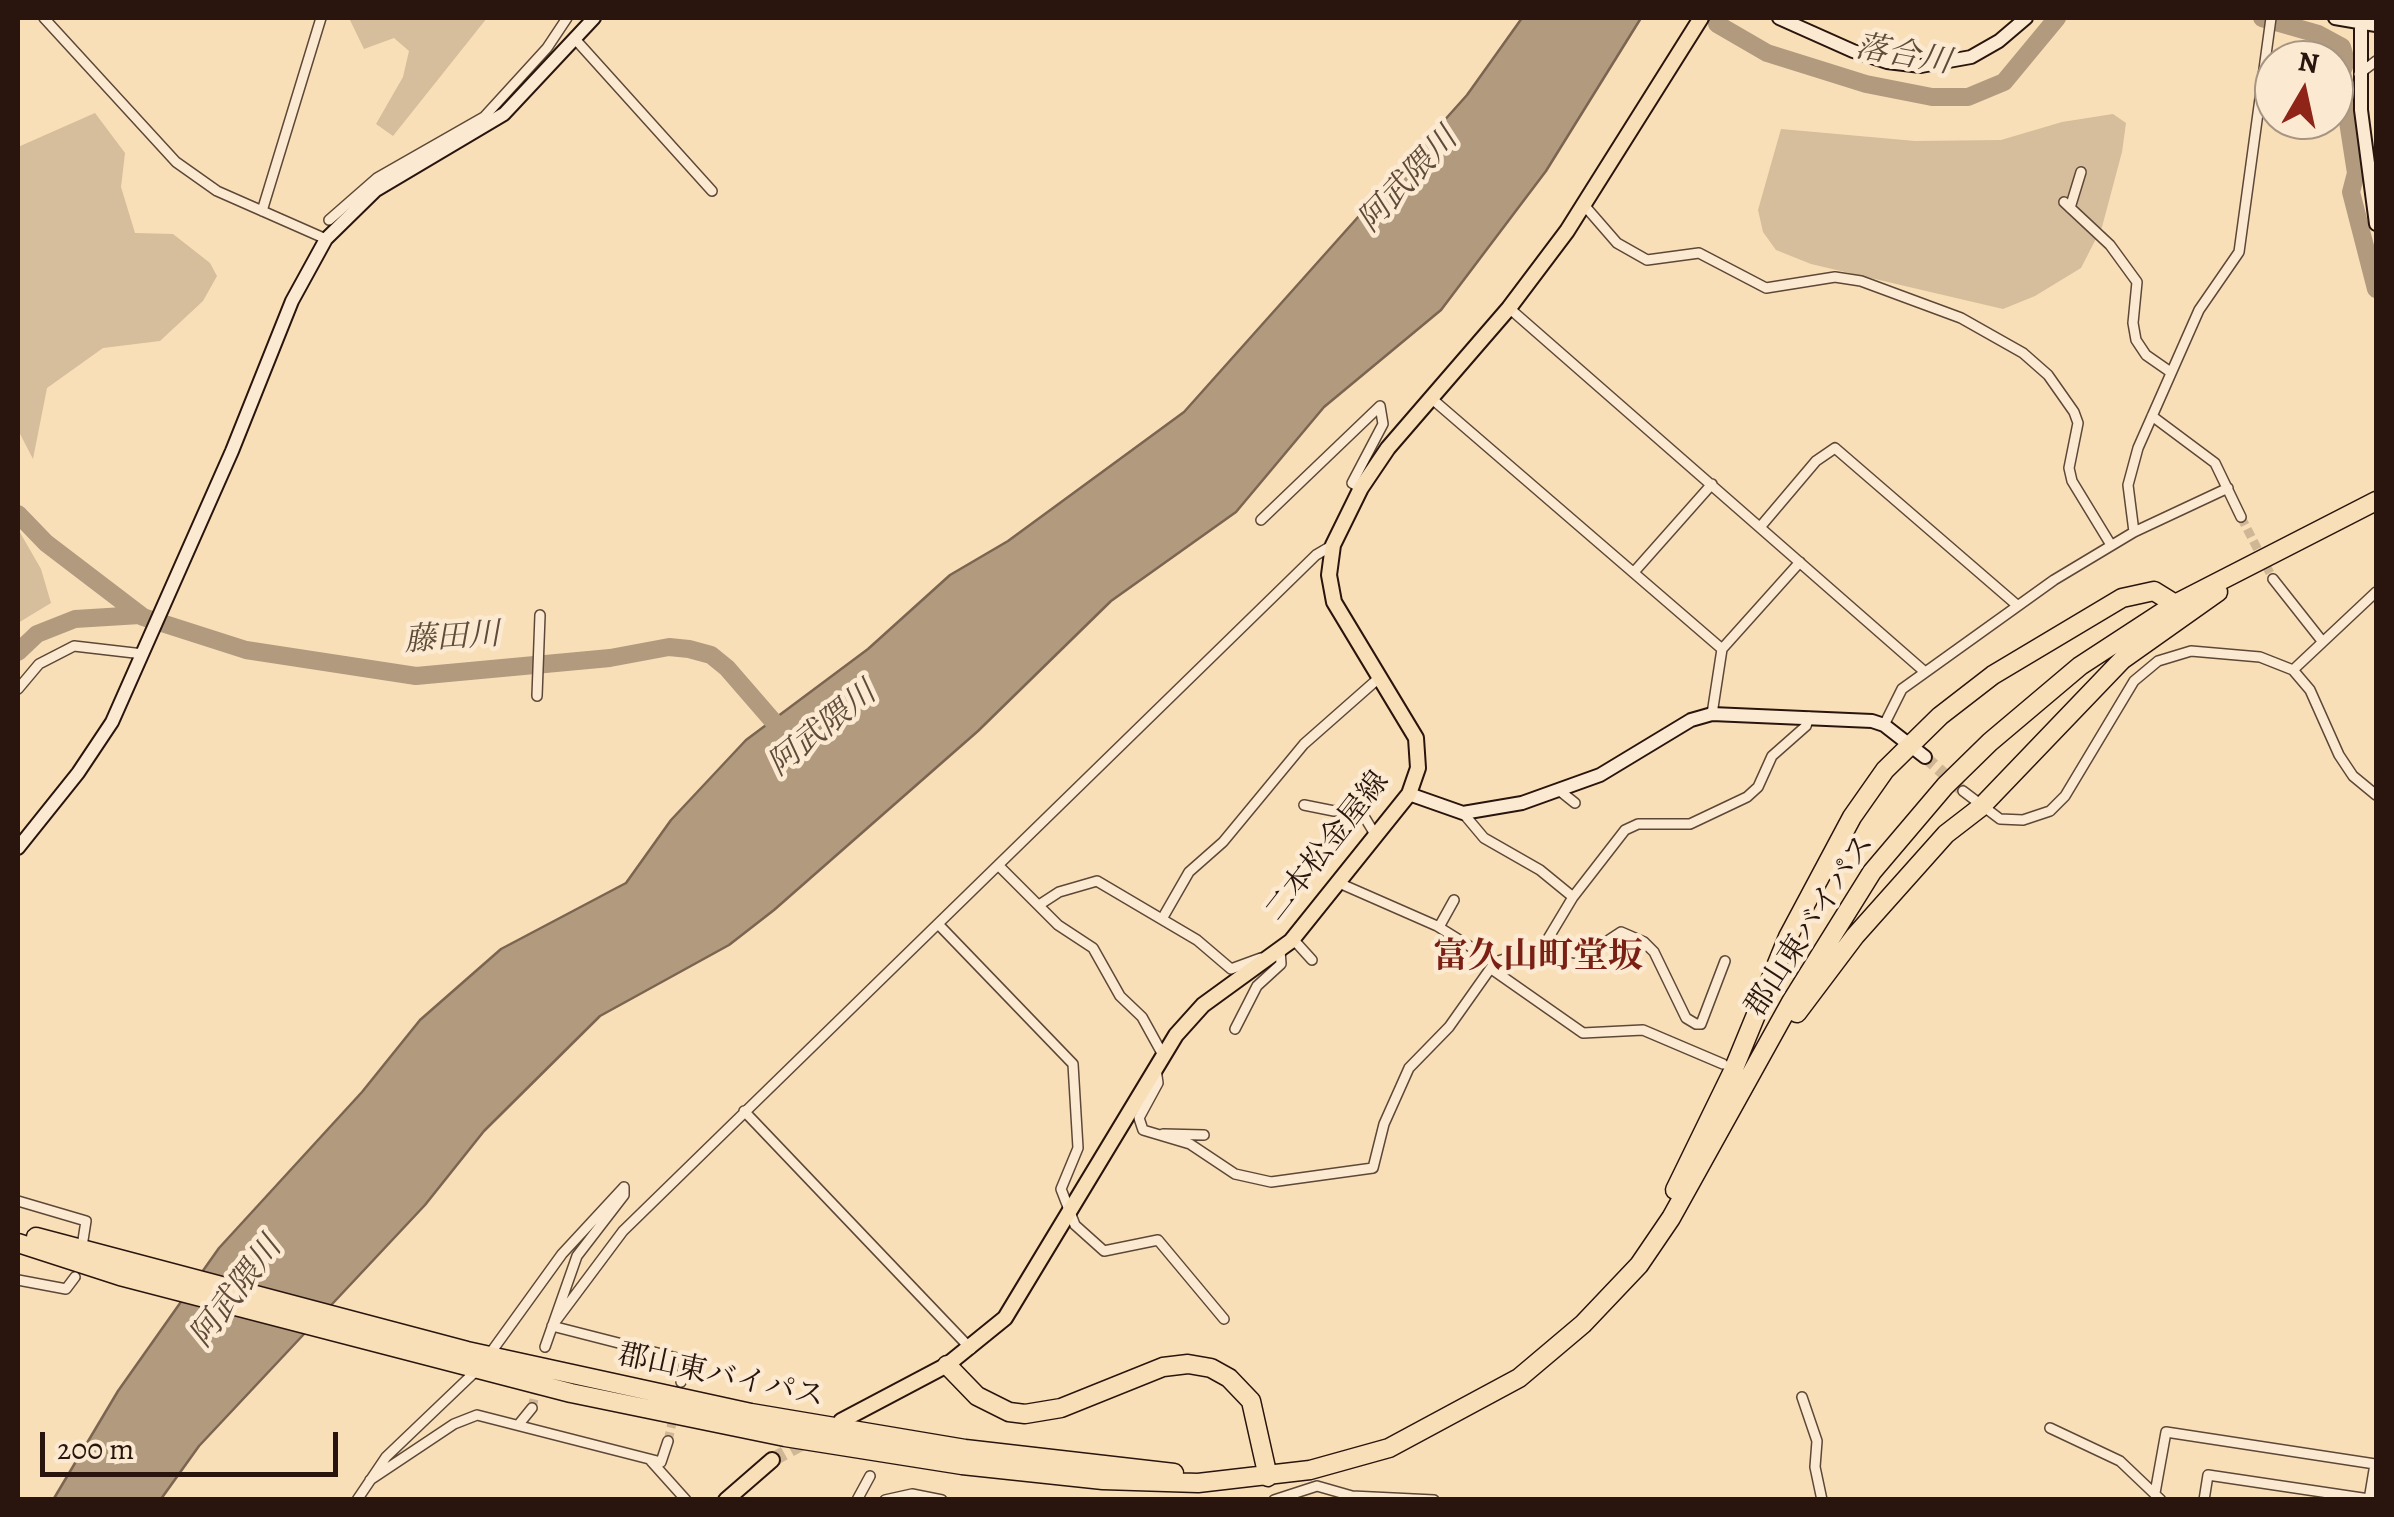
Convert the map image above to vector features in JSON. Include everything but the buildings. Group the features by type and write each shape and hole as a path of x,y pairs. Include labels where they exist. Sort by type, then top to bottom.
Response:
{"highway":[{"name":"郡山東バイパス","path":"18,1232 141,1273 468,1351 483,1362 665,1414 962,1465 1137,1483 1267,1473 1354,1458 1425,1432 1498,1392 1552,1352 1614,1294 1671,1218 1791,1002 1872,872 1945,786 2020,715 2080,666 2175,604 2376,501"},
{"path":"1671,1218 1710,1168 1817,982 1946,834 1981,807 2122,660 2264,559"},
{"path":"1652,1246 1788,937 1852,817 1884,770 1910,743 1994,675 2122,598 2154,591 2175,604"},
{"path":"18,1244 141,1273 451,1362 483,1362"},
{"path":"947,1365 976,1396 1009,1412 1026,1414 1061,1408 1163,1367 1188,1364 1210,1368 1229,1378 1251,1401 1267,1473"}],"main road":[{"name":"二本松金屋線","path":"841,1421 947,1365 1017,1305 1159,1062 1203,1006 1293,939 1409,794 1418,768 1416,738 1334,602 1329,575 1334,545 1361,488 1431,398 1509,308 1584,204 1701,18"},
{"path":"726,1500 772,1460"}],"street":[{"path":"44,18 176,162 217,192 326,239"},
{"path":"262,211 321,18"},
{"path":"329,220 378,178 484,117 547,48 567,18"},
{"path":"18,848 78,774 112,722 292,302 326,239 376,190 504,114 594,18"},
{"path":"1779,18 1806,24 1887,62 1938,65 1986,50 2026,18"},
{"path":"2134,532 2128,484 2152,416 2199,310 2239,252 2271,18"},
{"path":"2334,18 2376,26"},
{"path":"2361,24 2360,74 2369,188 2376,224"},
{"path":"575,39 712,191"},
{"path":"2360,74 2376,61"},
{"path":"2081,172 2067,205 2110,245 2137,282 2133,323 2136,340 2146,355 2169,371"},
{"path":"1584,204 1617,243 1647,260 1690,251 1766,288 1818,278 1861,281 1960,318 2023,354 2048,374 2074,412 2078,423 2069,468 2072,481 2111,545"},
{"path":"1509,308 1925,672"},
{"path":"1431,398 1722,649"},
{"path":"1261,520 1380,406 1383,424 1352,482 1361,488"},
{"path":"2152,416 2215,463 2241,517"},
{"path":"1761,526 1816,461 1835,448 2018,606"},
{"path":"1634,572 1712,484"},
{"path":"1884,725 1898,694 2018,606 2134,532 2228,488"},
{"path":"552,1326 623,1230 1316,556 1334,545"},
{"path":"1712,714 1722,649 1800,562"},
{"path":"2273,579 2322,641"},
{"path":"2293,670 2376,592"},
{"path":"537,693 540,618"},
{"path":"18,689 39,664 74,646 144,650"},
{"path":"1963,792 1981,807 2011,821 2036,818 2058,806 2125,692 2158,662 2192,651 2260,658 2293,670 2310,690 2339,755 2353,776 2376,795"},
{"path":"1162,919 1189,872 1223,842 1252,803 1322,726 1380,677"},
{"path":"1462,813 1560,791 1600,774 1692,720 1712,714 1808,717 1884,725 1926,758"},
{"path":"1543,947 1574,897 1629,826 1690,824 1747,797 1758,787 1772,756 1806,726 1808,717"},
{"path":"1560,791 1575,804"},
{"path":"1409,794 1462,813 1484,838 1540,870 1574,897"},
{"path":"1304,804 1334,811 1359,808 1376,836"},
{"path":"999,866 1058,925 1094,948 1120,996 1142,1017 1159,1062 1158,1083 1139,1122 1146,1134 1190,1144 1234,1174 1258,1181 1373,1168 1384,1124 1409,1068 1494,966 1543,947 1586,955 1614,934 1644,942 1686,1018 1701,1024 1725,961"},
{"path":"1039,905 1059,892 1097,881 1162,919 1231,968 1274,954 1281,964 1257,986 1235,1029"},
{"path":"1339,883 1439,927 1583,1033 1643,1030 1723,1064"},
{"path":"1439,927 1454,900"},
{"path":"939,924 1073,1064 1077,1156 1062,1190 1069,1214 1104,1251 1153,1240 1162,1243 1224,1319"},
{"path":"1293,939 1312,960"},
{"path":"744,1111 971,1348"},
{"path":"1156,1136 1204,1134"},
{"path":"357,1500 386,1456 483,1362 562,1254 624,1187 624,1195 578,1256 545,1347"},
{"path":"18,1201 86,1221 84,1240"},
{"path":"18,1280 66,1289 75,1276"},
{"path":"552,1326 685,1360 681,1382"},
{"path":"1802,1397 1817,1442 1816,1467 1826,1498"},
{"path":"518,1424 532,1408"},
{"path":"370,1480 454,1424 477,1415 662,1462 668,1441"},
{"path":"2050,1428 2120,1461 2158,1496"},
{"path":"2158,1496 2166,1432 2376,1464 2369,1499 2208,1475 2204,1500"},
{"path":"647,1458 686,1500"},
{"path":"857,1500 870,1476"},
{"path":"1274,1500 1322,1486 1352,1496 1434,1500"},
{"path":"885,1500 912,1494 942,1500"}],"shaded area":[{"path":"349,18 487,18 393,136 376,124 403,77 409,51 394,38 364,49"},
{"path":"95,113 125,153 121,187 135,233 173,234 210,263 217,276 203,301 160,341 103,348 47,388 33,459 18,430 18,147"},
{"path":"2113,114 2126,123 2122,152 2102,227 2081,268 2035,296 2003,309 1811,264 1776,250 1763,232 1758,210 1781,129 1915,141 2001,140 2062,122"},
{"path":"18,529 41,569 51,603 18,623"}],"water":[{"name":"阿武隈川","path":"1522,18 1641,18 1546,171 1441,310 1324,407 1236,512 1111,601 978,731 774,910 729,945 600,1016 484,1131 425,1205 199,1446 161,1499 53,1500 118,1391 219,1248 362,1092 420,1020 501,949 626,883 671,820 746,740 868,649 950,575 1008,541 1184,412 1467,95"}],"waterway":[{"name":"落合川","path":"1717,24 1767,53 1866,84 1932,97 1968,97 2004,82 2057,18"},
{"name":"落合川","path":"2262,18 2318,34 2342,47 2346,61 2337,85 2344,96 2356,173 2351,192 2376,289"},
{"name":"藤田川","path":"18,514 46,543 143,617 246,650 416,676 610,658 669,647 689,649 711,655 727,668 786,736"},
{"path":"18,652 37,634 75,619 140,615"}],"tunnel":[{"path":"2241,517 2273,579"},
{"path":"1925,757 1963,791"},
{"path":"532,1408 538,1381"},
{"path":"668,1441 674,1414"},
{"path":"772,1460 810,1439"}],"district":[{"name":"富久山町堂坂","path":"1538,958"}]}
